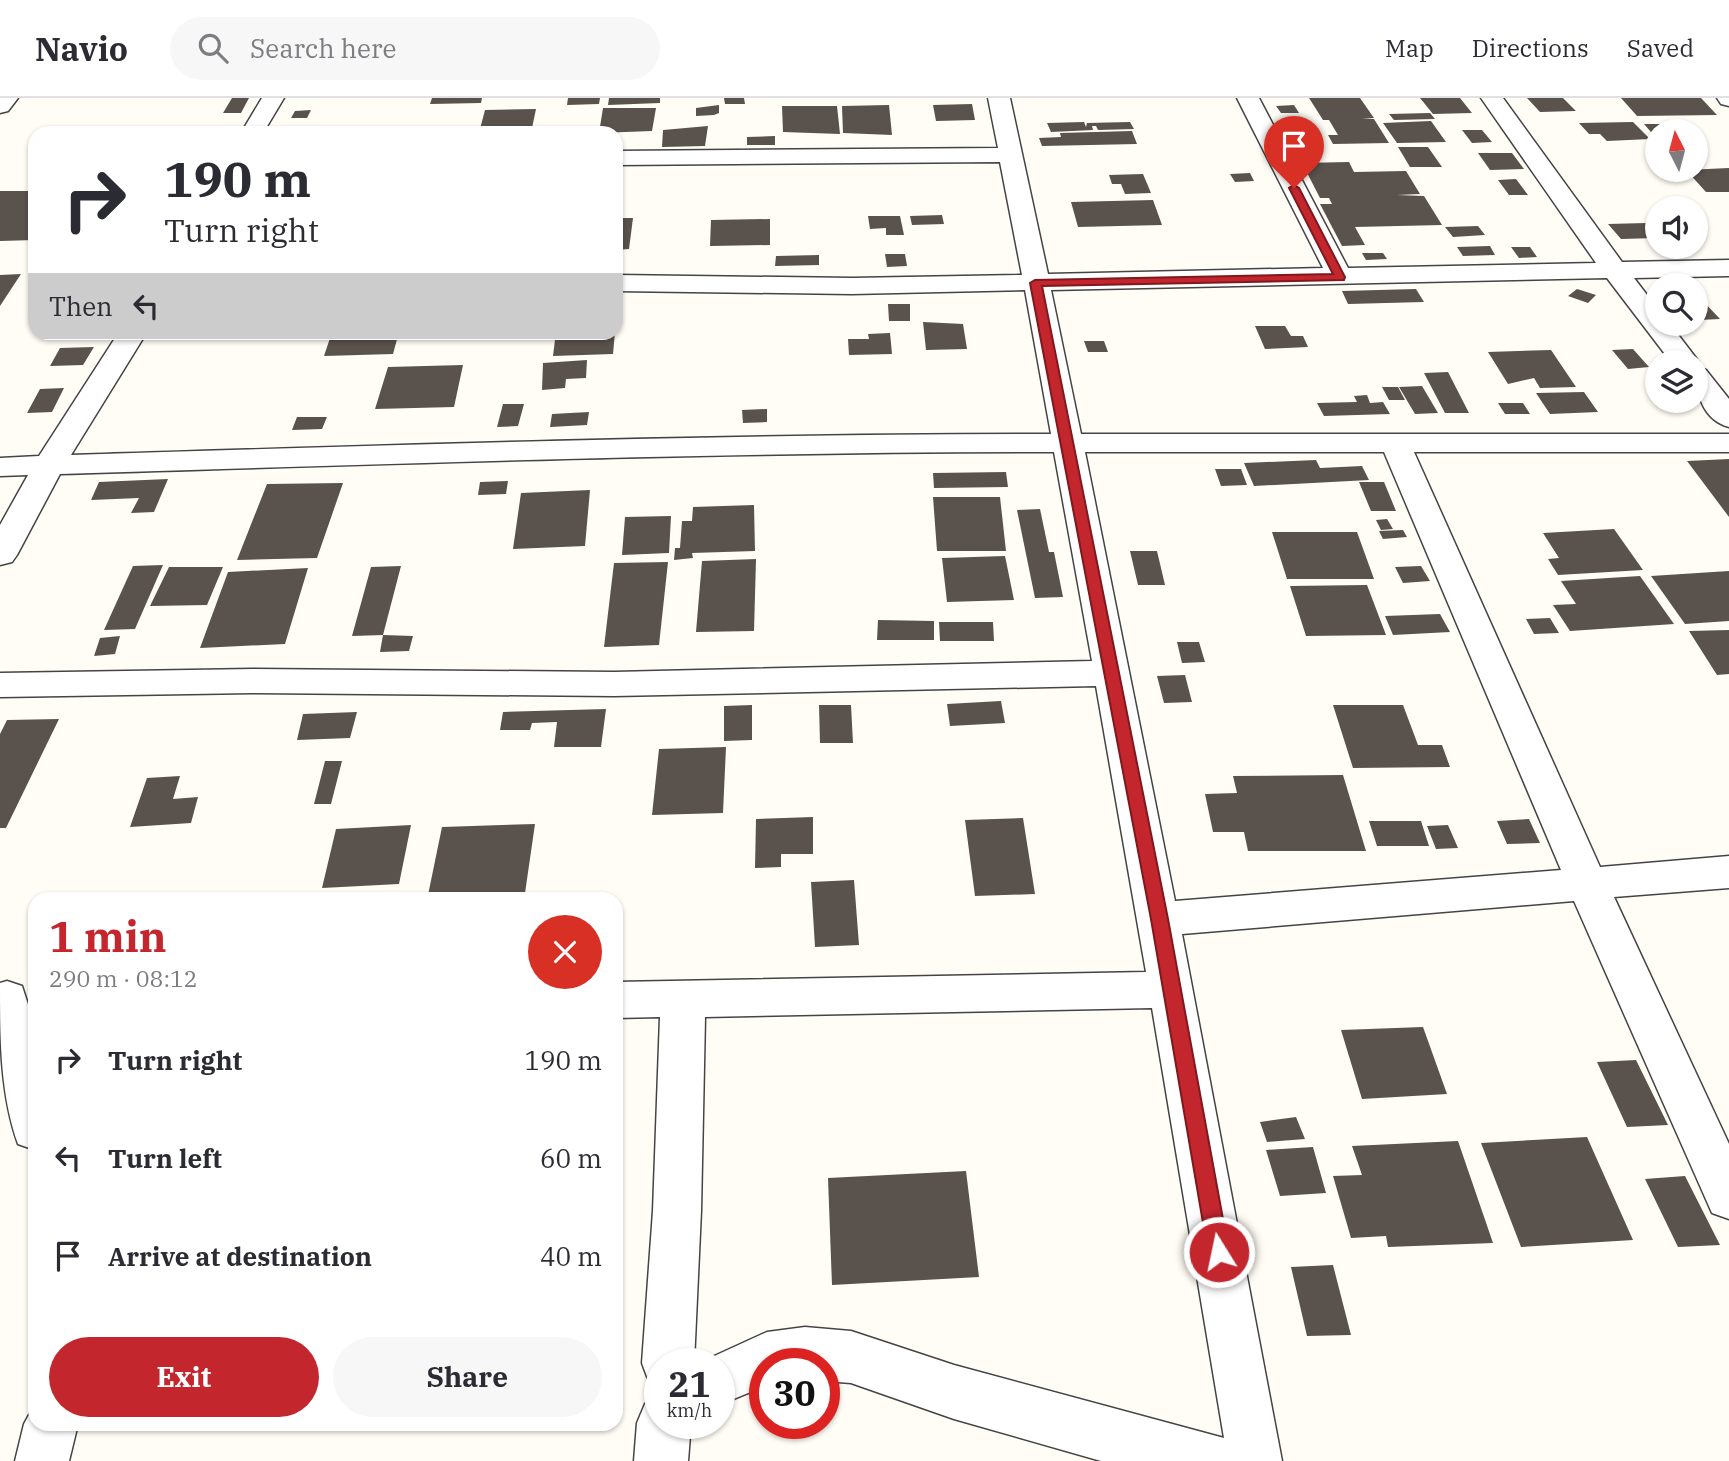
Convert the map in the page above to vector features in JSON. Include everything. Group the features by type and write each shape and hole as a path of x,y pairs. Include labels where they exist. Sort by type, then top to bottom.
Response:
{"street":[{"path":"0,106 7,98"},
{"path":"256,126 273,98"},
{"path":"999,98 1069,444 1110,673 1160,919 1255,1461"},
{"path":"1248,98 1340,277"},
{"path":"1492,98 1614,270 1676,350"},
{"path":"623,158 1010,155"},
{"path":"623,283 852,286 1729,268"},
{"path":"0,555 48,467 128,340"},
{"path":"1708,391 1729,418"},
{"path":"1394,441 1588,885 1729,1197"},
{"path":"0,467 670,446 1394,441 1729,443"},
{"path":"0,685 253,681 614,684 1110,673"},
{"path":"1160,919 1729,872"},
{"path":"623,1000 1172,990"},
{"path":"14,999 28,1086"},
{"path":"669,1348 677,1211 683,1000"},
{"path":"735,1372 767,1358 805,1353 851,1357 967,1396 1182,1457 1212,1461"},
{"path":"42,1461 49,1431"},
{"path":"661,1461 663,1439"}],"building":[{"path":"232,98 249,98 241,113 223,113"},
{"path":"432,98 482,98 481,103 430,104"},
{"path":"568,98 600,98 599,104 567,105"},
{"path":"609,98 660,98 660,103 608,105"},
{"path":"724,98 744,98 745,104 725,104"},
{"path":"1309,98 1360,98 1374,118 1362,119 1374,119 1389,143 1333,144 1328,135 1338,135 1329,120 1323,120"},
{"path":"1420,98 1460,98 1472,113 1433,114"},
{"path":"1527,98 1563,98 1576,111 1540,112"},
{"path":"1621,98 1701,98 1717,115 1637,116"},
{"path":"972,104 975,120 936,121 933,105"},
{"path":"719,105 719,113 696,116 696,108"},
{"path":"889,105 892,135 843,133 842,106"},
{"path":"1294,105 1299,113 1281,113 1276,106"},
{"path":"782,106 837,106 840,134 783,132"},
{"path":"603,108 656,108 652,131 623,132 623,126 600,126"},
{"path":"536,109 532,126 481,126 485,110"},
{"path":"311,110 307,118 291,118 295,111"},
{"path":"1430,113 1435,119 1394,120 1389,114"},
{"path":"1431,121 1446,142 1397,143 1383,123"},
{"path":"1084,122 1086,127 1087,123 1130,122 1134,129 1098,130 1096,126 1092,126 1093,130 1051,132 1047,123"},
{"path":"1633,122 1645,134 1645,139 1607,141 1600,134 1589,134 1579,123"},
{"path":"708,126 705,146 662,147 663,130"},
{"path":"1462,130 1482,130 1492,142 1472,143"},
{"path":"1132,131 1137,144 1042,146 1039,138 1061,137 1060,133"},
{"path":"1289,134 1305,134 1311,145 1294,145"},
{"path":"775,136 775,145 747,145 747,137"},
{"path":"1398,147 1428,147 1442,167 1410,167"},
{"path":"1478,153 1512,153 1524,169 1490,170"},
{"path":"1349,162 1354,172 1406,171 1420,194 1397,195 1424,196 1442,225 1355,227 1365,245 1342,246 1320,204 1332,204 1329,198 1320,198 1302,163"},
{"path":"1729,168 1729,192 1706,192 1697,182 1708,182 1708,169"},
{"path":"1250,173 1254,181 1235,182 1230,174"},
{"path":"1143,174 1151,193 1125,194 1121,184 1112,184 1109,175"},
{"path":"1516,179 1528,195 1509,195 1498,180"},
{"path":"0,191 28,191 28,240 0,241"},
{"path":"1153,200 1162,225 1078,227 1071,202"},
{"path":"942,215 944,224 912,225 910,216"},
{"path":"868,216 900,216 904,235 886,235 886,228 870,229"},
{"path":"623,218 633,218 629,249 623,249"},
{"path":"770,219 770,245 710,246 711,220"},
{"path":"1645,223 1645,238 1621,239 1608,224"},
{"path":"1478,226 1485,235 1453,237 1445,227"},
{"path":"1490,246 1495,255 1463,256 1457,247"},
{"path":"1511,247 1530,247 1537,257 1519,258"},
{"path":"1362,253 1383,253 1387,259 1366,260"},
{"path":"885,254 905,254 907,266 887,267"},
{"path":"819,255 819,265 775,266 776,256"},
{"path":"21,274 0,306 0,275"},
{"path":"1416,289 1424,302 1348,304 1342,291"},
{"path":"1577,289 1596,295 1588,303 1568,296"},
{"path":"888,304 910,304 910,321 889,321"},
{"path":"1708,306 1720,319 1708,320"},
{"path":"923,322 963,324 967,349 926,350"},
{"path":"1255,326 1285,326 1291,336 1303,336 1308,347 1265,349"},
{"path":"890,333 892,354 849,355 848,339 869,339 868,334"},
{"path":"329,340 397,340 393,354 324,356"},
{"path":"555,340 614,340 613,354 553,356"},
{"path":"1084,341 1104,341 1108,352 1088,352"},
{"path":"94,347 83,365 50,366 60,348"},
{"path":"1633,349 1645,362 1645,367 1628,369 1612,350"},
{"path":"1551,350 1576,387 1540,388 1534,378 1508,384 1488,352"},
{"path":"587,360 586,378 566,379 565,388 542,390 543,363"},
{"path":"463,365 454,407 375,409 388,367"},
{"path":"1448,372 1469,413 1445,413 1424,373"},
{"path":"1422,386 1438,413 1415,414 1399,387"},
{"path":"1382,387 1398,387 1405,400 1389,400"},
{"path":"64,388 52,412 27,413 40,389"},
{"path":"1584,392 1598,412 1550,414 1536,393"},
{"path":"1367,395 1370,403 1383,402 1390,414 1324,416 1317,403 1357,402 1354,396"},
{"path":"1498,403 1523,403 1530,414 1505,414"},
{"path":"503,404 524,404 518,426 497,427"},
{"path":"767,409 767,422 743,423 742,410"},
{"path":"589,412 587,425 550,427 552,414"},
{"path":"297,417 327,417 322,429 292,430"},
{"path":"1729,459 1729,517 1687,461"},
{"path":"1316,460 1320,468 1362,466 1369,480 1254,486 1244,463"},
{"path":"1215,469 1241,469 1247,485 1221,486"},
{"path":"1006,472 1008,487 934,488 933,473"},
{"path":"168,479 154,512 131,513 139,498 91,500 99,482"},
{"path":"508,481 506,494 478,495 480,482"},
{"path":"1359,482 1384,482 1396,511 1371,511"},
{"path":"343,483 317,558 237,560 267,484"},
{"path":"590,490 585,546 513,549 521,493"},
{"path":"933,497 1000,497 1006,551 937,551"},
{"path":"754,505 755,551 692,553 693,558 674,560 675,548 680,548 682,521 692,521 693,507"},
{"path":"1040,509 1049,552 1054,552 1063,597 1035,598 1017,510"},
{"path":"671,516 669,553 622,555 625,517"},
{"path":"1387,519 1393,529 1381,530 1376,520"},
{"path":"1614,529 1643,570 1558,575 1548,559 1559,558 1543,533"},
{"path":"1403,530 1407,537 1383,539 1379,531"},
{"path":"1272,532 1357,532 1374,579 1287,579"},
{"path":"1130,551 1157,551 1165,585 1138,585"},
{"path":"1005,556 1014,600 947,602 942,558"},
{"path":"756,559 754,631 696,632 702,561"},
{"path":"668,562 659,645 604,647 614,563"},
{"path":"163,565 135,629 104,630 133,566"},
{"path":"401,566 383,635 352,636 371,567"},
{"path":"1421,566 1430,581 1403,583 1395,567"},
{"path":"169,567 223,567 207,605 150,606"},
{"path":"308,568 285,644 200,648 228,572"},
{"path":"1729,571 1729,621 1685,624 1651,576"},
{"path":"1640,576 1674,624 1570,631 1553,605 1576,604 1561,581"},
{"path":"1367,585 1386,635 1306,636 1290,586"},
{"path":"1440,614 1450,632 1393,635 1385,616"},
{"path":"1550,618 1559,633 1534,634 1526,619"},
{"path":"878,620 934,621 934,640 877,640"},
{"path":"939,622 993,622 994,641 940,641"},
{"path":"1729,630 1729,674 1717,675 1689,631"},
{"path":"383,635 413,636 409,651 380,652"},
{"path":"120,636 115,654 94,656 100,638"},
{"path":"1177,642 1199,642 1205,662 1182,663"},
{"path":"1185,675 1192,702 1164,703 1157,676"},
{"path":"1001,701 1005,723 950,726 947,704"},
{"path":"752,705 752,740 724,741 724,706"},
{"path":"819,705 851,705 853,743 820,743"},
{"path":"1333,705 1403,705 1418,745 1442,745 1450,767 1353,768"},
{"path":"606,709 601,747 554,747 557,722 532,723 530,730 500,730 503,712"},
{"path":"357,712 350,738 297,740 303,714"},
{"path":"59,719 6,828 0,828 0,734 7,720"},
{"path":"726,747 723,813 652,815 659,749"},
{"path":"325,761 342,761 331,804 314,804"},
{"path":"1343,775 1366,851 1248,851 1244,832 1213,832 1205,794 1237,793 1233,776"},
{"path":"180,776 173,799 198,797 191,823 130,827 147,778"},
{"path":"813,817 813,854 781,854 781,867 755,868 756,819"},
{"path":"1023,818 1035,894 975,896 965,820"},
{"path":"1529,819 1540,843 1507,844 1497,821"},
{"path":"1369,821 1421,821 1429,846 1377,846"},
{"path":"535,824 525,892 429,892 442,827"},
{"path":"411,825 399,884 322,888 336,829"},
{"path":"1448,825 1458,848 1436,849 1427,826"},
{"path":"854,880 859,945 815,947 811,882"},
{"path":"1423,1027 1447,1094 1362,1099 1341,1030"},
{"path":"1636,1060 1668,1125 1627,1127 1597,1062"},
{"path":"1296,1117 1305,1139 1267,1142 1260,1122"},
{"path":"1587,1137 1633,1240 1521,1247 1481,1143"},
{"path":"1458,1141 1493,1243 1388,1247 1386,1236 1351,1238 1333,1176 1362,1175 1352,1146"},
{"path":"1313,1147 1326,1193 1280,1196 1266,1150"},
{"path":"966,1171 979,1277 832,1285 828,1178"},
{"path":"1685,1176 1720,1245 1678,1247 1645,1179"},
{"path":"1333,1265 1351,1335 1307,1336 1291,1267"}],"route":[{"path":"1219,1252 1160,919 1110,673 1069,444 1035,283 1340,277 1294,188"}]}
